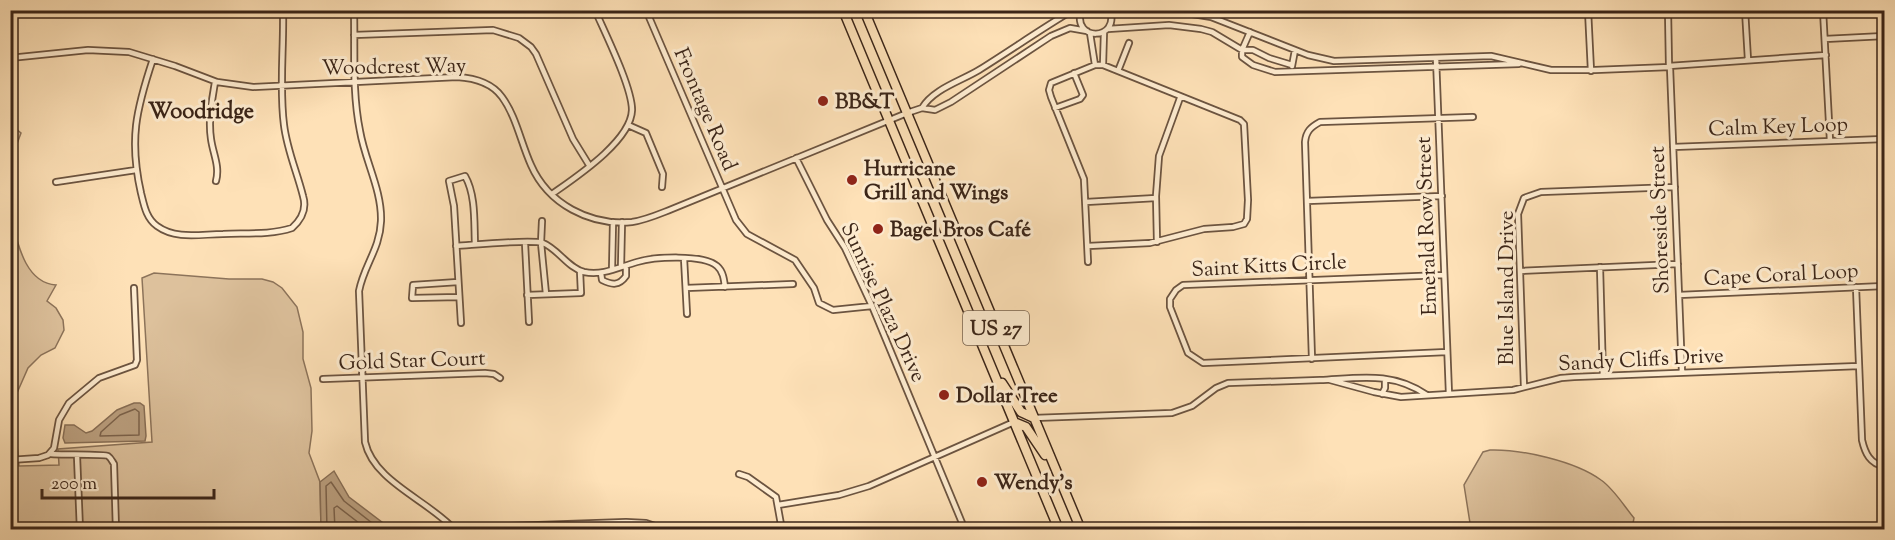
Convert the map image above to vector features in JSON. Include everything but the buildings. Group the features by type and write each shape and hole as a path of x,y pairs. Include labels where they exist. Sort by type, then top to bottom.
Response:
{"highway":[{"name":"US 27","path":"843,10 1059,530"},
{"name":"US 27","path":"864,10 1081,530"},
{"path":"992,368 1021,412 1034,418"},
{"path":"1014,422 1026,427 1056,470"}],"street":[{"path":"153,59 136,118 134,139 136,170 148,217 164,230 187,235 261,233 292,228 302,215 305,204 287,141 282,87 284,10"},
{"path":"354,10 359,128 378,195 381,217 375,251 364,273 359,291 364,435 371,460 383,474 435,511 454,530"},
{"path":"552,194 611,148 622,136 632,112 629,93 595,10"},
{"name":"Frontage Road","path":"646,10 721,188 741,227 747,234 795,260 814,288 819,303 832,310 872,306"},
{"path":"922,108 928,98 982,68 1002,53 1074,10"},
{"path":"1081,10 1080,24 1088,32 1095,65"},
{"path":"1103,65 1106,31 1112,19 1112,10 1120,14 1189,12 1211,17 1295,50 1334,61 1491,56 1551,70 1591,70 1826,55"},
{"path":"1588,10 1591,70"},
{"name":"Shoreside Street","path":"1668,10 1682,372"},
{"path":"1745,10 1748,60"},
{"path":"1823,10 1830,141"},
{"name":"Woodcrest Way","path":"10,58 72,51 129,52 215,82 247,87 457,77 484,83 499,93 506,104 532,166 552,194 562,203 593,219 633,222 658,215 907,113 922,108 934,110 951,102 1008,63 1061,31 1070,28 1088,32 1169,25 1190,27 1212,32 1242,50"},
{"path":"354,35 493,30 519,38 536,54 573,139 589,165"},
{"path":"1250,32 1242,50 1242,57 1253,65 1275,72 1524,64"},
{"path":"1825,39 1884,36"},
{"path":"1118,71 1129,44"},
{"path":"1242,50 1253,50 1292,65"},
{"path":"1291,72 1295,50"},
{"path":"1002,53 1008,63"},
{"name":"Emerald Row Street","path":"1436,58 1449,394"},
{"path":"1088,246 1157,242 1204,229 1240,226 1247,219 1248,200 1244,124 1240,120 1180,98 1103,65 1095,65 1051,83 1049,90 1055,108 1084,179 1088,262"},
{"path":"1055,108 1080,99 1083,95 1074,73"},
{"path":"215,82 210,124 211,140 218,169 216,181"},
{"path":"1157,242 1156,198 1159,156 1180,98"},
{"path":"1312,359 1306,134 1311,127 1320,122 1473,117"},
{"path":"628,125 646,133 663,174 662,187"},
{"name":"Calm Key Loop","path":"1673,147 1884,139"},
{"name":"Sunrise Plaza Drive","path":"796,158 827,220 845,248 872,306 965,530"},
{"path":"56,182 136,170"},
{"path":"461,323 454,206 449,181 465,176 473,208 475,244"},
{"name":"Blue Island Drive","path":"1524,387 1518,214 1524,198 1541,192 1675,187"},
{"path":"1307,201 1442,196"},
{"path":"1086,201 1156,198"},
{"path":"542,220 541,243 546,294"},
{"path":"612,270 614,222"},
{"path":"601,273 602,280 613,285 619,284 626,276 622,222"},
{"path":"525,243 529,322"},
{"path":"456,246 541,243 580,271 601,273 638,261 684,258 709,261 719,267 724,276 725,286"},
{"path":"684,258 687,314"},
{"path":"1521,271 1678,264"},
{"path":"1600,267 1603,376"},
{"path":"527,295 581,293 580,271"},
{"name":"Saint Kitts Circle","path":"1444,275 1183,285 1170,299 1170,307 1188,353 1203,363 1447,352"},
{"path":"458,282 413,285 412,298 459,297"},
{"path":"686,288 793,284"},
{"name":"Cape Coral Loop","path":"1679,295 1884,286"},
{"path":"1856,287 1862,440 1866,453 1873,462 1884,466"},
{"path":"51,454 55,445 58,420 69,404 99,378 133,367 136,363 134,288"},
{"name":"Sandy Cliffs Drive","path":"1330,380 1401,397 1513,390 1561,378 1859,366"},
{"name":"Gold Star Court","path":"323,379 485,373 494,374 500,378"},
{"name":"Sandy Cliffs Drive","path":"1034,418 1172,412 1192,406 1215,388 1228,383 1330,380 1371,376 1415,387 1427,395"},
{"path":"1382,394 1385,379"},
{"path":"778,505 854,491 1014,422"},
{"path":"10,459 39,458 51,454 109,456 114,464 116,530"},
{"path":"77,456 80,530"},
{"path":"739,474 748,477 776,497 782,530"},
{"path":"626,522 626,530"},
{"path":"494,530 510,526 556,527 626,522 646,524 667,530"}],"shaded area":[{"path":"11,111 15,128 21,133 11,160"},
{"path":"10,214 19,247 29,269 36,277 56,285 47,301 56,308 63,320 64,330 55,348 41,355 28,368 13,402 19,466 59,465 58,449 152,442 142,278 154,273 229,279 262,279 282,288 297,307 303,332 303,359 311,388 312,431 309,453 320,482 321,529 11,529"},
{"path":"1490,450 1532,454 1563,462 1590,473 1610,488 1634,518 1632,529 1474,529 1470,523 1464,485 1483,452"}],"water":[{"path":"134,403 144,406 145,441 65,443 63,438 65,425 74,425 86,433 92,431 117,410"},
{"path":"334,471 349,497 391,529 321,529 320,482"}],"place":[{"name":"BB&T","path":"823,101"},
{"name":"Hurricane Grill and Wings","path":"852,180"},
{"name":"Bagel Bros Café","path":"878,229"},
{"name":"Dollar Tree","path":"944,395"},
{"name":"Wendy's","path":"982,482"}],"district":[{"name":"Woodridge","path":"201,110"}]}
